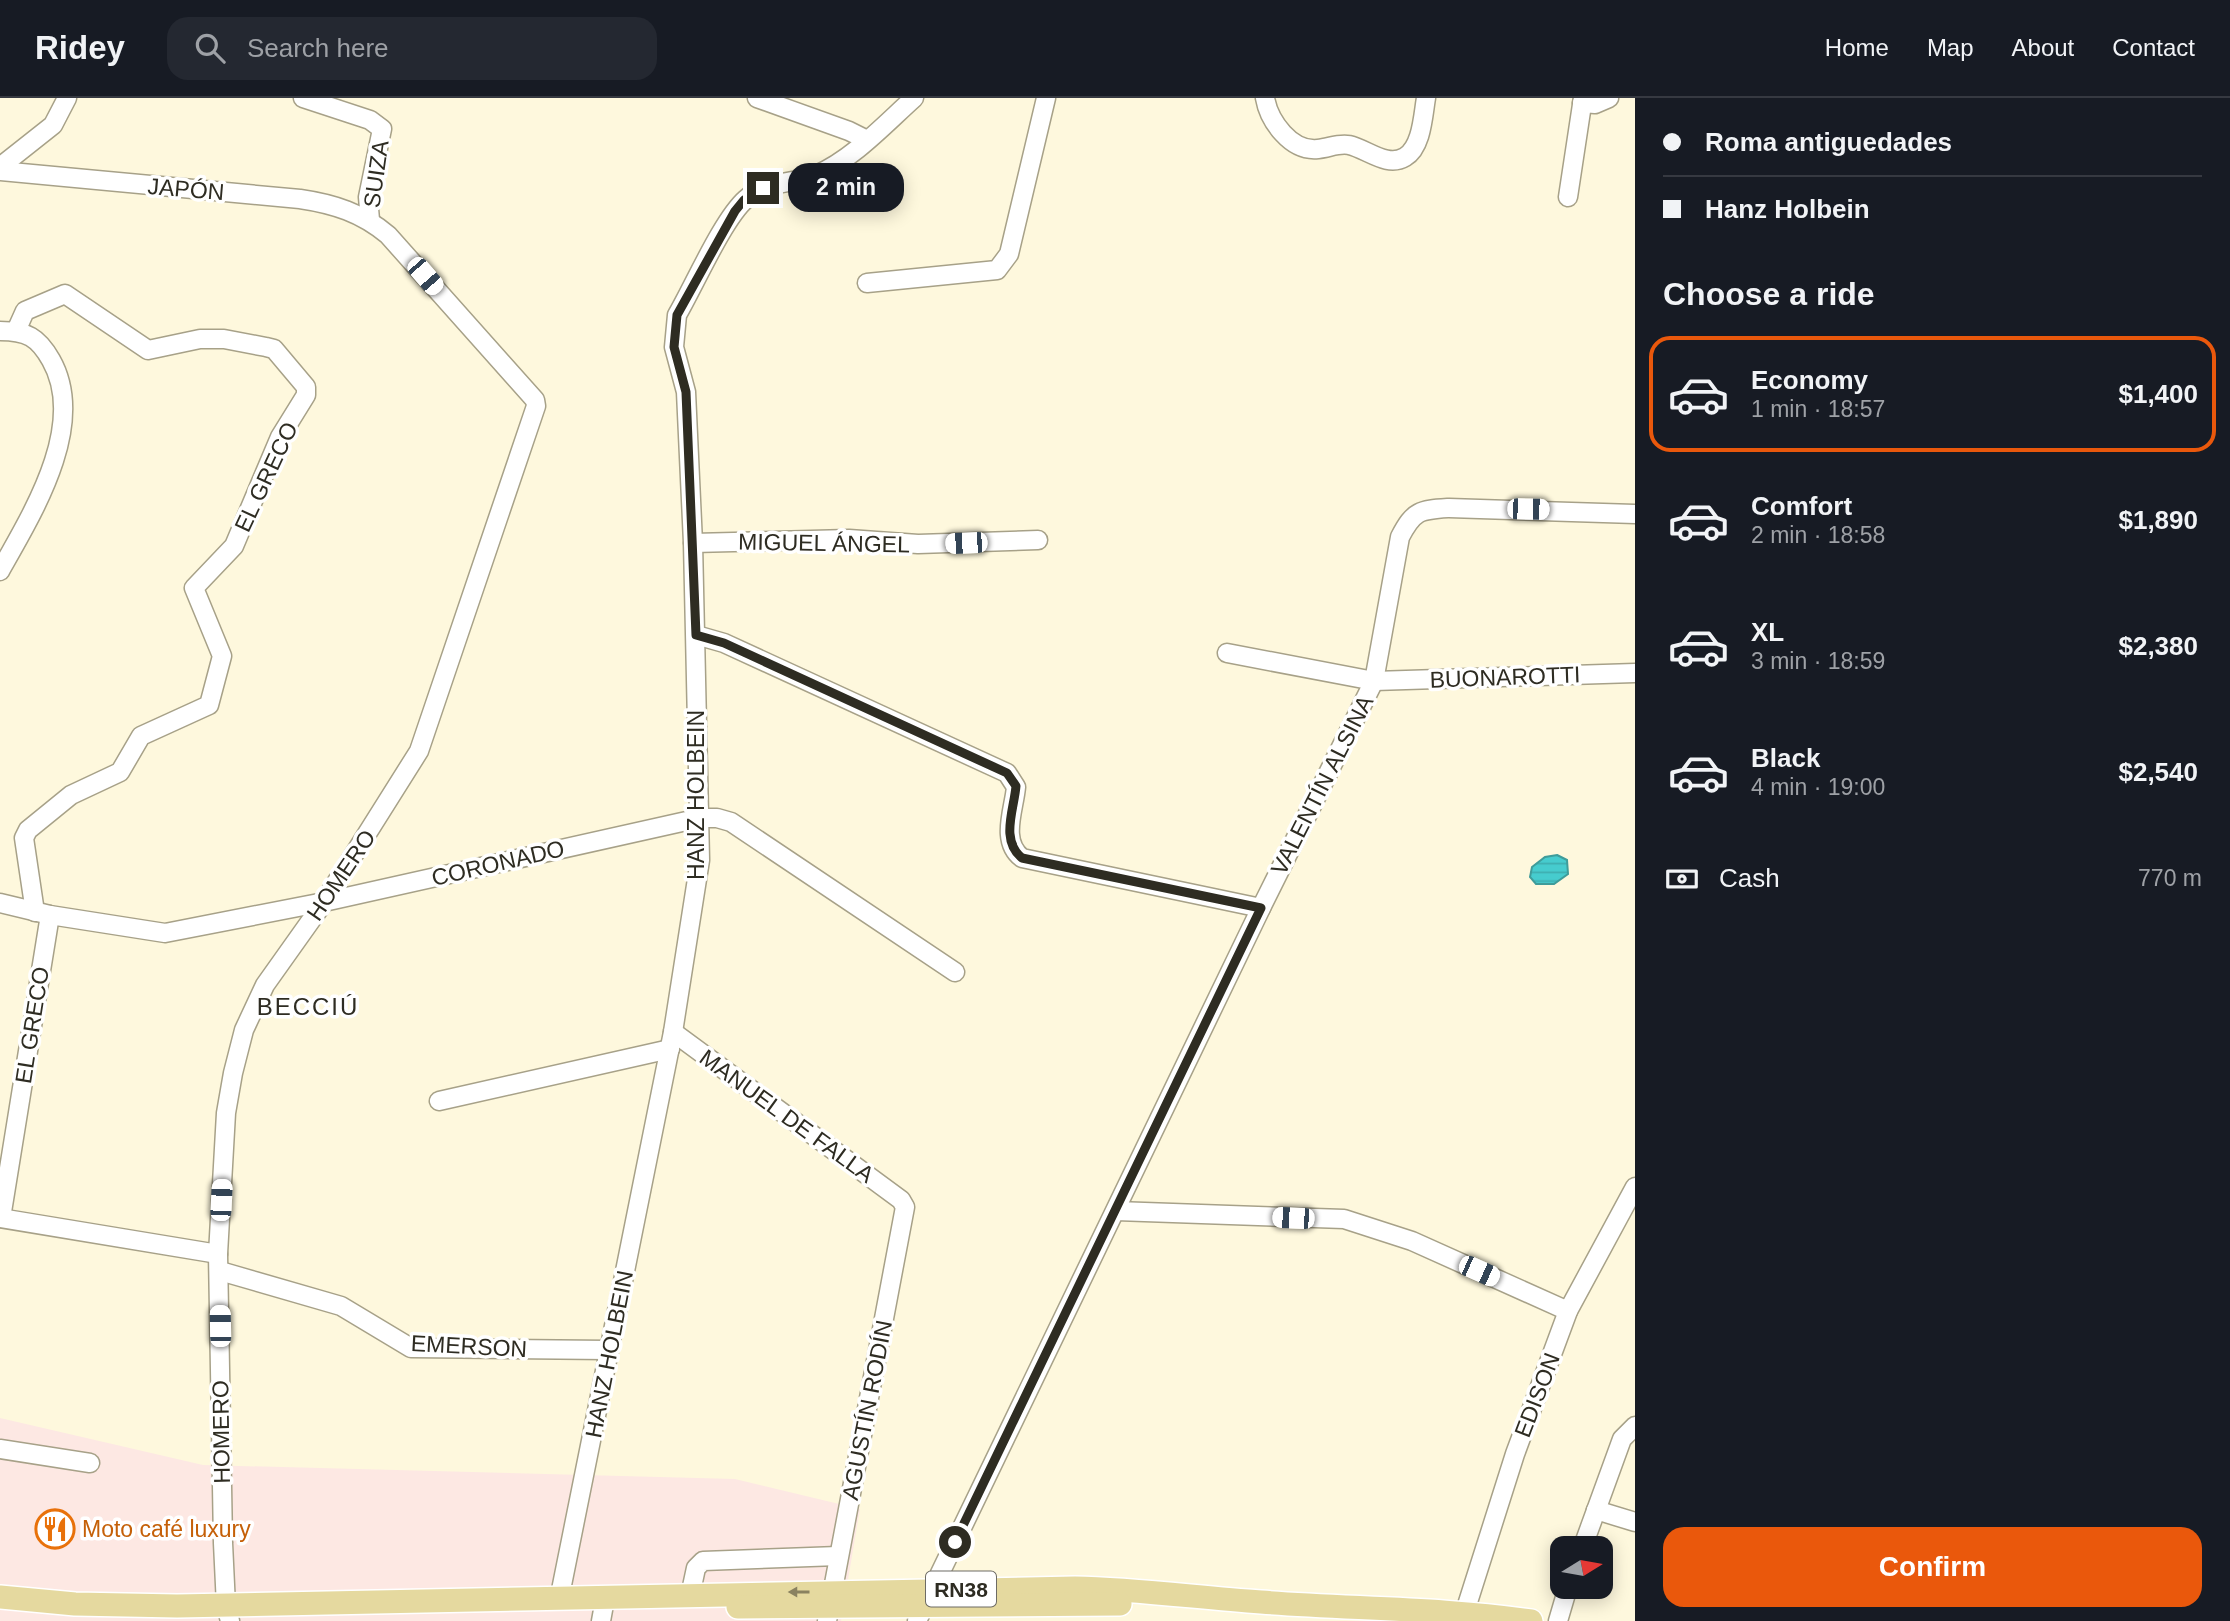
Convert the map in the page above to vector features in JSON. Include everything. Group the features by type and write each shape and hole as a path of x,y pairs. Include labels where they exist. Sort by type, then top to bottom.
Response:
{"main road":[{"name":"RN38","path":"923,1606 939,1598 1008,1597 1041,1588 1128,1589 1258,1602 1531,1621"},
{"name":"RN38","path":"0,1597 174,1614 559,1600 603,1610 663,1598 690,1596 833,1608"},
{"name":"RN38","path":"663,1598 710,1607 833,1608 1258,1602"}],"street":[{"path":"0,169 53,125 67,98"},
{"name":"SUIZA","path":"303,98 370,120 382,129 368,197 370,220"},
{"path":"345,98 370,120"},
{"path":"757,98 867,140"},
{"name":"HANZ HOLBEIN","path":"559,1600 672,1040 699,867 693,543 686,392 674,347 677,315 744,200 763,188 815,175 867,140 914,98"},
{"path":"867,283 997,270 1004,265 1010,254 1046,98"},
{"path":"1265,98 1267,112 1293,144 1318,149 1349,145 1393,160 1404,158 1414,150 1426,98"},
{"path":"1568,197 1583,100 1595,104 1609,98"},
{"name":"JAPÓN","path":"0,169 323,202 370,220"},
{"name":"HOMERO","path":"228,1613 219,1263 226,1113 244,1030 265,985 324,902 419,751 536,407 535,400 398,246 370,220"},
{"name":"EL GRECO","path":"1,1218 43,914 24,838 27,830 71,795 120,772 141,736 209,705 222,656 194,588 234,546 280,437 306,395 306,387 274,349 224,339 200,339 148,350 65,294 25,311 8,331"},
{"path":"0,571 41,492 61,437 64,419 59,373 41,343 30,334 8,331"},
{"name":"VALENTÍN ALSINA","path":"923,1606 1374,681 1400,537 1415,513 1449,508 1635,514"},
{"name":"MIGUEL ÁNGEL","path":"693,543 849,539 918,544 1038,540"},
{"path":"696,635 724,643 1007,773 1016,786 1009,835 1011,845 1022,858 1261,908"},
{"path":"1227,653 1374,681"},
{"name":"BUONAROTTI","path":"1374,681 1635,673"},
{"name":"CORONADO","path":"0,903 43,914 164,933 324,902 700,818 718,818 732,822 955,972"},
{"name":"MANUEL DE FALLA","path":"439,1101 672,1040 901,1200"},
{"name":"EDISON","path":"1463,1617 1515,1454 1568,1311 1635,1187"},
{"name":"AGUSTÍN RODÍN","path":"833,1608 838,1556 905,1215 901,1200"},
{"path":"1116,1211 1344,1220 1412,1241 1568,1311"},
{"name":"EMERSON","path":"1,1218 219,1263 341,1306 411,1348 608,1350"},
{"path":"1587,1536 1622,1440 1635,1426"},
{"path":"0,1449 90,1463"},
{"path":"1596,1510 1635,1522"},
{"path":"690,1596 696,1568 703,1561 838,1556"},
{"path":"1558,1621 1564,1600"}],"shaded area":[{"path":"0,1418 203,1465 735,1479 860,1509 841,1621 0,1621"}],"water":[{"path":"1557,855 1567,860 1568,874 1554,884 1536,884 1530,877 1532,867 1545,857"}],"place":[{"name":"Moto café luxury","path":"55,1529"}],"district":[{"name":"BECCIÚ","path":"308,1006"}],"route":[{"path":"763,188 752,193 735,211 677,315 673,331 674,347 686,392 696,635 724,643 1007,773 1016,786 1009,835 1011,845 1022,858 1261,908 955,1542"}]}
